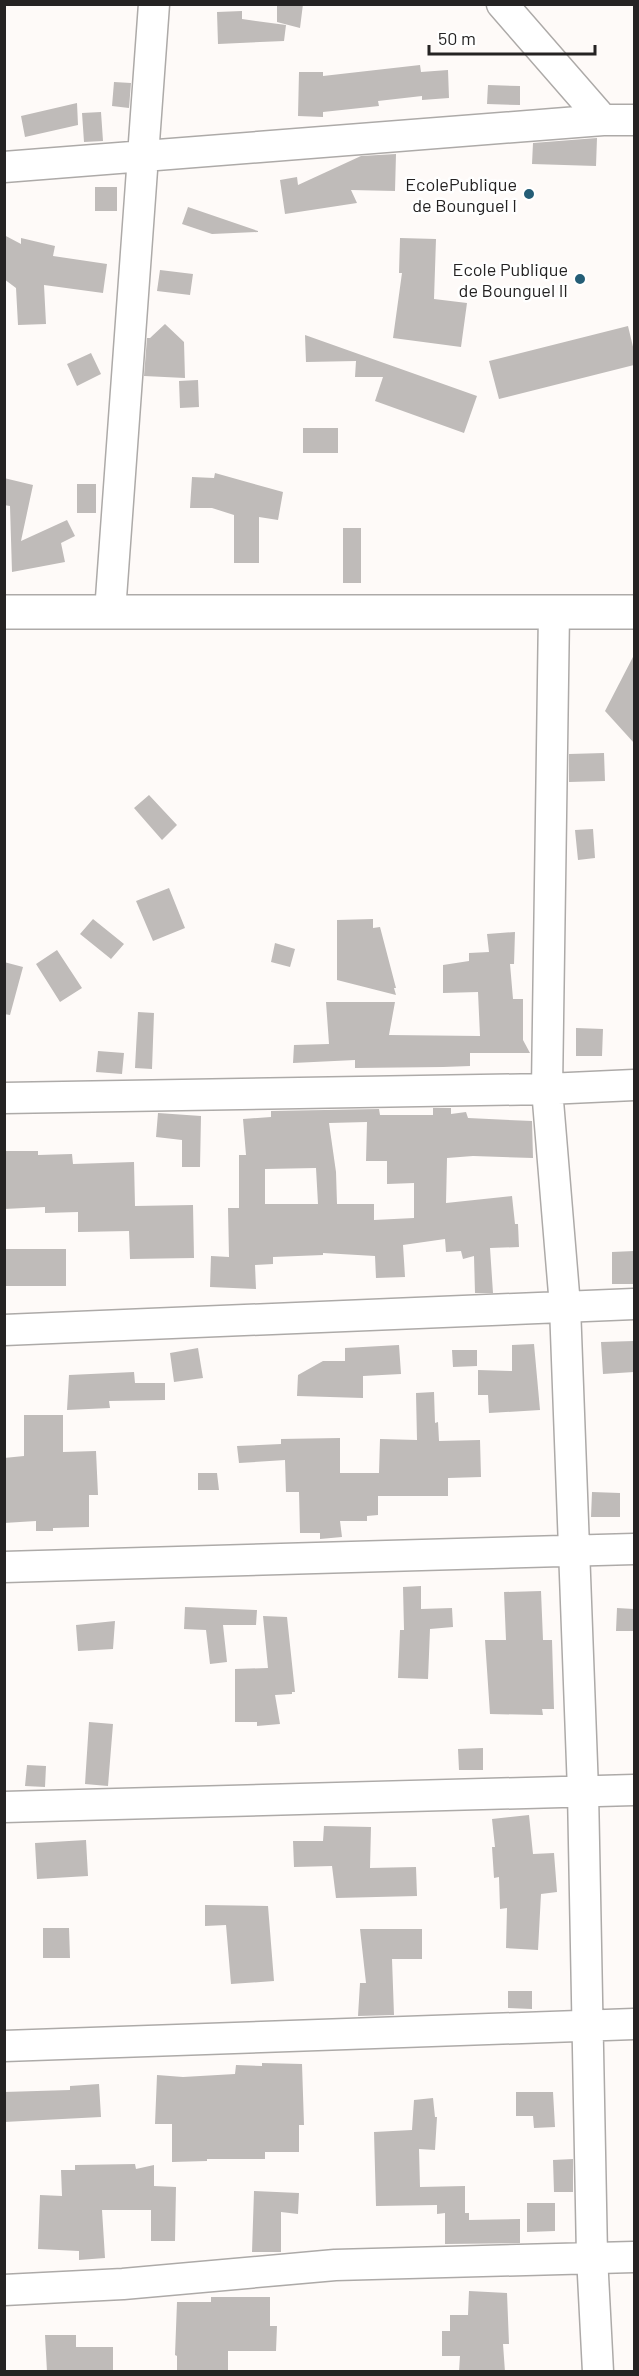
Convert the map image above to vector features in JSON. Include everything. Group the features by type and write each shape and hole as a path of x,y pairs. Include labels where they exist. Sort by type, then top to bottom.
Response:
{"main road":[{"path":"4,612 634,612"}],"street":[{"path":"110,612 154,4"},
{"path":"502,4 603,120"},
{"path":"4,167 603,120 634,120"},
{"path":"554,612 547,1089 565,1306 575,1551 583,1791 592,2256 598,2372"},
{"path":"4,1098 547,1089 634,1085"},
{"path":"4,1330 634,1304"},
{"path":"4,1567 634,1549"},
{"path":"4,1807 634,1790"},
{"path":"4,2046 634,2024"},
{"path":"4,2290 123,2284 335,2265 592,2256 634,2257"}],"building":[{"path":"277,4 303,4 300,28 277,22"},
{"path":"242,11 242,19 286,25 284,41 218,44 217,12"},
{"path":"420,65 421,72 448,70 449,98 422,100 422,96 378,101 379,106 323,112 323,117 298,116 299,72 323,72 323,76"},
{"path":"114,82 131,83 129,108 112,106"},
{"path":"488,85 520,86 520,105 487,104"},
{"path":"77,103 78,125 25,137 21,116"},
{"path":"101,112 103,141 84,142 82,113"},
{"path":"597,138 596,166 532,164 533,143"},
{"path":"396,154 395,191 351,190 357,203 285,214 280,180 297,177 298,185 361,156"},
{"path":"95,187 117,187 117,211 95,211"},
{"path":"188,207 258,232 212,234 182,224"},
{"path":"4,235 21,244 21,238 55,246 53,256 107,264 103,293 44,285 46,324 18,325 16,288 4,279"},
{"path":"400,238 436,239 434,299 467,303 461,347 393,338 402,273 399,273"},
{"path":"160,270 193,274 190,295 157,291"},
{"path":"165,324 184,342 185,378 144,376 147,338 150,338"},
{"path":"628,326 634,351 634,365 499,399 489,361"},
{"path":"305,335 477,396 464,433 375,401 383,377 355,377 356,361 306,362"},
{"path":"91,353 101,374 77,386 67,364"},
{"path":"198,380 199,407 180,408 179,381"},
{"path":"303,428 338,428 338,453 303,453"},
{"path":"215,473 283,492 278,520 259,517 259,563 234,563 234,515 212,508 190,508 192,477 214,478"},
{"path":"4,478 33,485 21,541 67,520 75,536 61,543 65,562 12,572 10,506 4,505"},
{"path":"77,484 96,484 96,513 77,513"},
{"path":"343,528 361,528 361,583 343,583"},
{"path":"634,655 634,743 605,711"},
{"path":"604,753 605,781 569,782 569,754"},
{"path":"149,795 177,825 162,840 134,808"},
{"path":"593,829 595,858 578,860 575,830"},
{"path":"169,888 185,928 153,941 136,901"},
{"path":"93,919 124,944 111,959 80,934"},
{"path":"373,919 373,928 380,927 396,995 337,980 337,920"},
{"path":"515,932 514,964 510,964 513,999 523,999 523,1040 530,1053 470,1053 470,1066 355,1068 355,1060 293,1063 294,1045 329,1044 326,1002 395,1002 389,1035 480,1036 478,992 443,993 443,965 469,961 469,953 489,952 487,934"},
{"path":"275,943 295,949 290,967 271,962"},
{"path":"57,950 82,988 60,1002 36,964"},
{"path":"4,962 23,967 10,1015 4,1014"},
{"path":"138,1012 154,1013 152,1069 135,1068"},
{"path":"576,1028 603,1029 602,1056 576,1056"},
{"path":"98,1051 124,1053 122,1074 96,1072"},
{"path":"433,1108 451,1108 451,1114 466,1112 468,1118 532,1121 533,1158 473,1156 447,1158 446,1203 512,1196 515,1224 518,1224 519,1247 490,1248 493,1293 475,1293 474,1256 463,1259 461,1251 446,1252 445,1239 403,1245 405,1277 376,1278 375,1256 323,1253 323,1255 273,1257 273,1264 255,1265 256,1289 210,1287 211,1256 229,1257 228,1208 239,1208 239,1155 246,1155 243,1119 271,1117 271,1111 379,1109 380,1115 433,1115","holes":["367,1122 366,1161 387,1161 387,1184 414,1183 414,1218 374,1220 374,1204 337,1204 336,1172 329,1123","316,1168 318,1204 265,1204 265,1169"]},
{"path":"158,1113 201,1116 200,1167 182,1167 182,1140 156,1137"},
{"path":"4,1151 38,1151 38,1155 72,1154 73,1164 134,1162 135,1206 193,1205 194,1258 130,1259 129,1231 78,1232 78,1212 45,1213 45,1207 4,1209"},
{"path":"4,1249 66,1249 66,1286 4,1286"},
{"path":"634,1251 634,1284 612,1284 612,1252"},
{"path":"634,1341 634,1372 603,1374 601,1342"},
{"path":"534,1344 540,1410 489,1413 488,1395 478,1395 478,1370 512,1371 512,1345"},
{"path":"399,1345 401,1374 363,1376 363,1398 297,1396 298,1375 323,1361 345,1361 345,1348"},
{"path":"198,1348 203,1378 174,1382 170,1353"},
{"path":"452,1350 477,1350 477,1366 453,1367"},
{"path":"134,1372 135,1383 165,1383 165,1400 109,1401 110,1408 67,1410 69,1375"},
{"path":"434,1392 435,1423 438,1422 439,1441 480,1440 481,1477 448,1478 448,1496 378,1496 378,1515 367,1516 367,1521 340,1521 342,1537 320,1539 320,1533 300,1533 299,1492 286,1492 285,1460 239,1463 237,1446 281,1444 281,1439 340,1438 340,1473 379,1473 380,1439 417,1440 416,1393"},
{"path":"24,1415 63,1415 63,1452 96,1451 98,1495 89,1495 89,1527 36,1531 36,1521 4,1523 4,1458 24,1456"},
{"path":"198,1473 217,1473 219,1490 198,1490"},
{"path":"592,1492 620,1493 620,1517 591,1517"},
{"path":"421,1586 421,1609 452,1608 453,1627 430,1629 428,1679 398,1678 400,1630 404,1630 403,1587"},
{"path":"541,1591 543,1640 552,1640 554,1709 542,1709 543,1715 490,1714 485,1640 506,1640 504,1592"},
{"path":"185,1607 257,1610 256,1625 223,1625 227,1662 210,1664 206,1630 184,1629"},
{"path":"617,1608 634,1609 634,1631 616,1631"},
{"path":"263,1616 287,1617 295,1692 275,1695 280,1724 257,1726 257,1722 235,1722 235,1669 268,1668"},
{"path":"115,1621 113,1649 78,1651 76,1625"},
{"path":"89,1722 113,1724 108,1786 85,1784"},
{"path":"483,1748 483,1770 459,1770 458,1749"},
{"path":"27,1765 46,1766 45,1787 25,1786"},
{"path":"529,1815 533,1854 554,1853 557,1892 541,1894 538,1950 506,1948 507,1908 500,1909 499,1877 494,1878 492,1847 495,1847 492,1819"},
{"path":"324,1826 371,1827 370,1868 416,1867 417,1896 336,1898 332,1866 294,1867 293,1841 323,1841"},
{"path":"86,1840 88,1876 37,1879 35,1843"},
{"path":"205,1905 268,1906 274,1981 231,1984 226,1925 205,1926"},
{"path":"43,1928 69,1928 70,1958 43,1958"},
{"path":"360,1929 422,1929 422,1959 392,1959 394,2015 358,2016 360,1983 366,1983"},
{"path":"508,1991 532,1991 532,2009 508,2008"},
{"path":"262,2063 302,2064 304,2125 299,2125 299,2152 265,2152 265,2159 207,2159 207,2161 172,2162 172,2124 155,2124 157,2075 183,2077 235,2074 236,2065 262,2066"},
{"path":"99,2084 101,2117 4,2122 4,2092 70,2090 70,2086"},
{"path":"516,2092 553,2092 555,2127 534,2128 533,2116 516,2116"},
{"path":"433,2098 435,2117 437,2117 435,2150 419,2149 420,2187 465,2186 465,2213 469,2213 469,2220 520,2219 520,2243 445,2244 445,2213 437,2214 437,2205 376,2206 374,2132 412,2130 414,2100"},
{"path":"573,2159 573,2192 554,2192 553,2160"},
{"path":"135,2164 136,2169 154,2165 154,2186 176,2187 175,2241 151,2241 151,2210 102,2210 105,2258 79,2260 79,2251 38,2249 40,2195 62,2196 61,2170 75,2170 75,2165"},
{"path":"254,2191 299,2193 298,2214 281,2212 281,2252 252,2252"},
{"path":"527,2203 555,2203 555,2231 527,2232"},
{"path":"469,2291 507,2293 509,2344 503,2344 505,2372 459,2372 460,2356 442,2356 442,2331 450,2331 450,2315 468,2315"},
{"path":"211,2297 270,2297 270,2326 277,2326 276,2351 228,2351 228,2372 177,2372 177,2356 175,2355 177,2302 211,2302"},
{"path":"45,2335 76,2335 76,2347 113,2347 113,2372 47,2372"}],"place":[{"name":"EcolePublique de Bounguel I","path":"529,194"},
{"name":"Ecole Publique de Bounguel II","path":"580,279"}]}
